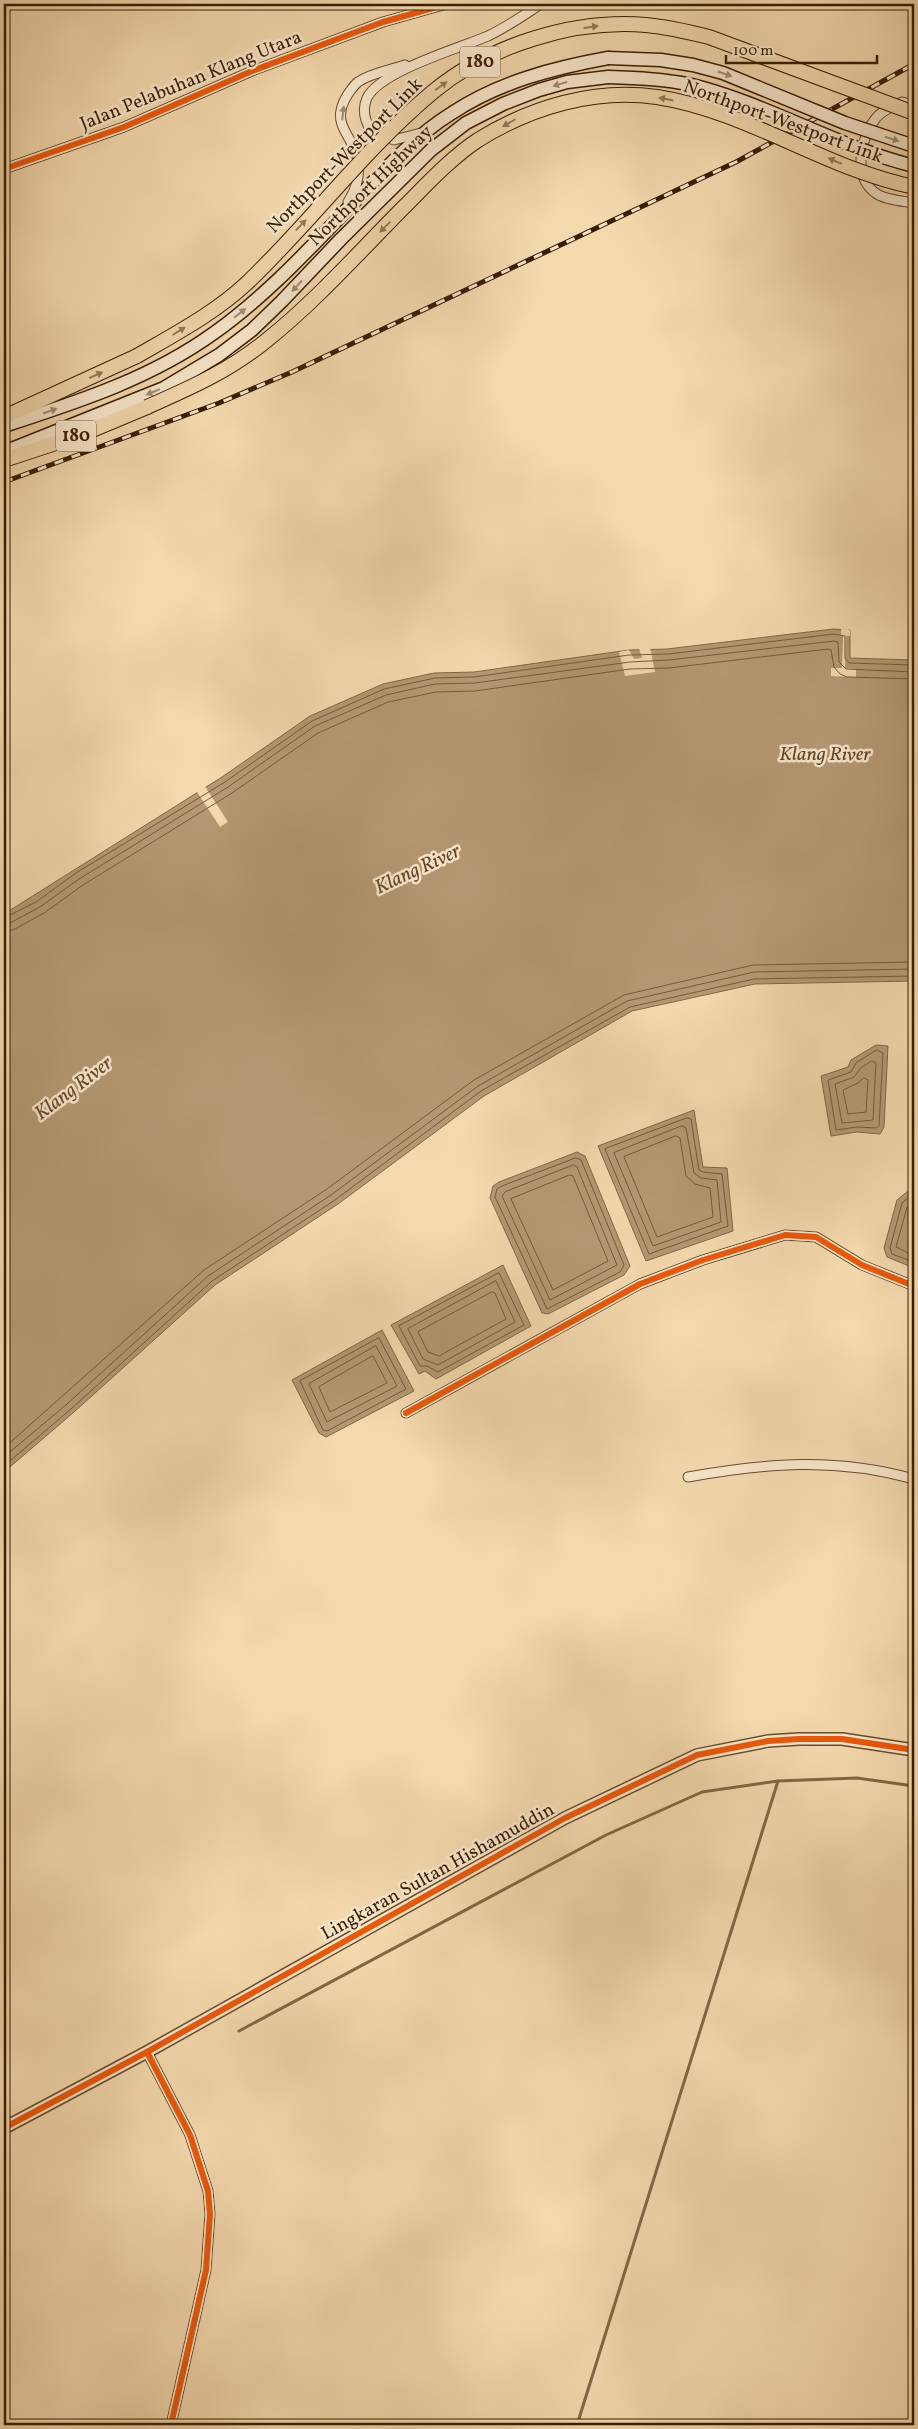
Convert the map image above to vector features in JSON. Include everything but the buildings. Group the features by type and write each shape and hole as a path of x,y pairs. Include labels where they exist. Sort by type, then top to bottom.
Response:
{"main road":[{"name":"Northport-Westport Link","path":"4,417 137,356 212,311 246,283 398,123 436,90 467,68 497,53 530,41 574,30 608,25 646,25 680,30 709,37 914,113"},
{"name":"Northport Highway","path":"4,426 104,393 180,355 214,334 260,297 336,222 408,146 426,131 477,98 516,81 560,66 608,58 661,60 693,65 724,73 845,123 914,146"},
{"name":"Northport Highway","path":"4,452 164,388 219,355 252,330 282,301 341,239 431,150 466,124 503,104 539,90 567,82 608,77 660,80 692,85 865,151 914,166"},
{"name":"Northport-Westport Link","path":"4,460 80,435 234,366 318,295 432,179 477,141 519,117 561,103 612,95 656,97 688,103 736,120 870,175 914,187"}],"street":[{"name":"Jalan Pelabuhan Klang Utara","path":"4,169 124,127 252,71 383,22 447,4"},
{"path":"336,222 356,189 358,161 341,117 345,100 356,83 375,74 429,58 489,35 541,4"},
{"path":"426,131 394,140 371,131 364,112 367,98 380,82 429,58"},
{"path":"914,105 902,102 885,110 876,118 866,137 859,162 866,184 878,195 914,203"},
{"path":"406,1414 640,1284 704,1260 785,1235 816,1237 862,1265 914,1286"},
{"path":"688,1477 743,1467 813,1463 888,1472 914,1479"},
{"name":"Lingkaran Sultan Hishamuddin","path":"4,2128 147,2052 565,1818 697,1755 768,1741 842,1739 914,1750"},
{"path":"147,2052 190,2135 208,2191 210,2214 206,2270 171,2425"}],"water":[{"name":"Klang River","path":"833,629 850,630 850,658 914,660 914,981 755,984 632,1011 484,1096 338,1204 215,1285 74,1412 4,1472 4,914 222,777 310,716 383,684 434,673 474,672 629,650 667,649"},
{"path":"876,1045 888,1046 884,1127 880,1134 857,1132 831,1136 821,1076 848,1067 851,1060"},
{"path":"694,1110 703,1167 727,1168 733,1231 646,1261 598,1146"},
{"path":"577,1152 585,1156 630,1266 624,1275 548,1314 542,1313 490,1198 493,1186 499,1182"},
{"path":"914,1188 914,1268 887,1257 884,1248 897,1200"},
{"path":"503,1265 531,1326 436,1379 425,1371 419,1374 391,1325"},
{"path":"382,1330 414,1391 326,1437 319,1433 292,1380"}],"pier":[{"path":"843,627 850,630 850,636 846,636 845,668 856,669 856,677 831,676 831,668 842,668 843,636 841,636 841,630"},
{"path":"650,647 655,672 625,676 619,652 629,650 634,659 642,658 639,648"},
{"path":"204,785 228,822 220,827 196,790"}],"waterway":[{"path":"239,2031 606,1835 702,1792 778,1781 857,1778 914,1786"},
{"path":"577,2425 778,1781"}],"railway":[{"path":"4,482 219,403 292,372 736,162 914,64"}],"cycle path":[{"path":"4,169 124,127 252,71 383,22 447,4"},
{"path":"406,1413 640,1284 703,1260 785,1235 816,1237 862,1265 914,1286"},
{"path":"4,2128 147,2052 565,1818 697,1755 768,1741 799,1739 842,1739 914,1750"},
{"path":"147,2052 190,2135 208,2191 210,2214 206,2270 171,2425"}]}
